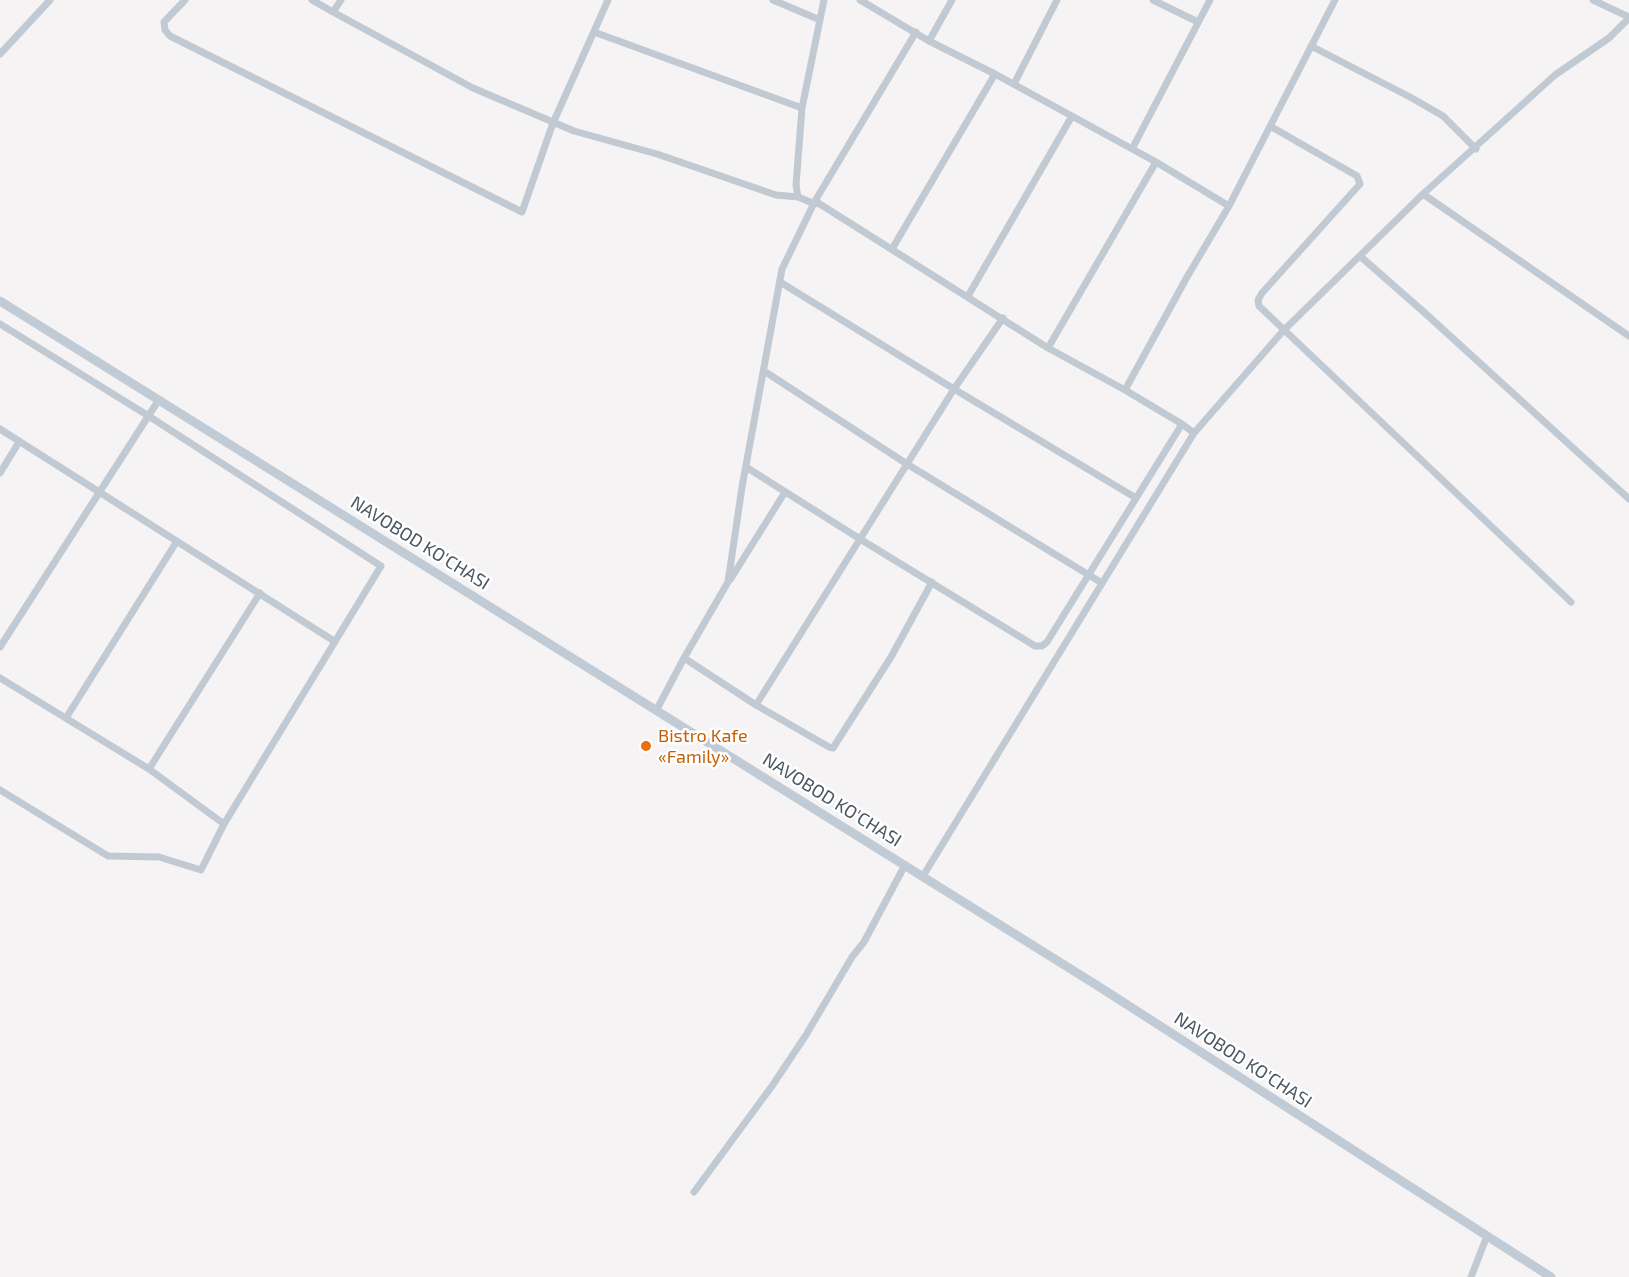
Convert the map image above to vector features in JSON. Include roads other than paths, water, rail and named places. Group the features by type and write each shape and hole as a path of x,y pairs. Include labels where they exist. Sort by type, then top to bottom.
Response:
{"street":[{"path":"0,54 50,0"},
{"path":"185,0 164,22 165,30 170,36 522,212 553,123 608,0"},
{"path":"312,0 473,88 553,123 657,154 776,195 798,197 815,203 968,296 1048,348 1125,390 1194,433"},
{"path":"333,12 341,0"},
{"path":"773,0 820,20"},
{"path":"798,197 796,185 802,108 824,0"},
{"path":"860,0 929,40 1156,162 1229,206"},
{"path":"929,40 952,0"},
{"path":"1014,84 1058,0"},
{"path":"1153,0 1198,22"},
{"path":"1132,149 1210,0"},
{"path":"1125,390 1229,206 1335,0"},
{"path":"922,876 1194,433 1283,331 1423,194 1555,75 1609,38 1629,18 1593,0"},
{"path":"594,32 802,108"},
{"path":"728,582 742,487 782,269 815,203 916,32"},
{"path":"1311,46 1443,116 1476,148"},
{"path":"892,249 995,74"},
{"path":"968,296 1072,116"},
{"path":"1270,126 1357,176 1360,184 1262,292 1258,300 1259,306 1571,602"},
{"path":"1048,348 1156,162"},
{"path":"1423,194 1629,336"},
{"path":"1360,256 1629,499"},
{"path":"780,282 954,390 1136,498"},
{"name":"NAVOBOD KO'CHASI","path":"0,301 1108,992 1551,1277"},
{"path":"756,705 954,390 1003,318"},
{"path":"0,324 147,415 381,566 224,824 201,870 159,856 108,856 0,790"},
{"path":"764,371 907,464 1102,583"},
{"path":"0,647 158,401"},
{"path":"747,467 1035,646 1042,646 1047,642 1182,424"},
{"path":"0,429 334,640"},
{"path":"0,473 20,442"},
{"path":"657,711 684,658 728,582 785,492"},
{"path":"66,718 177,541"},
{"path":"684,658 756,705 833,748 891,657 932,582"},
{"path":"149,769 260,593"},
{"path":"0,678 149,769 224,824"},
{"path":"694,1192 772,1086 806,1035 852,957 864,942 905,865"},
{"path":"1471,1277 1487,1236"}],"place":[{"name":"Bistro Kafe «Family»","path":"646,746"}]}
